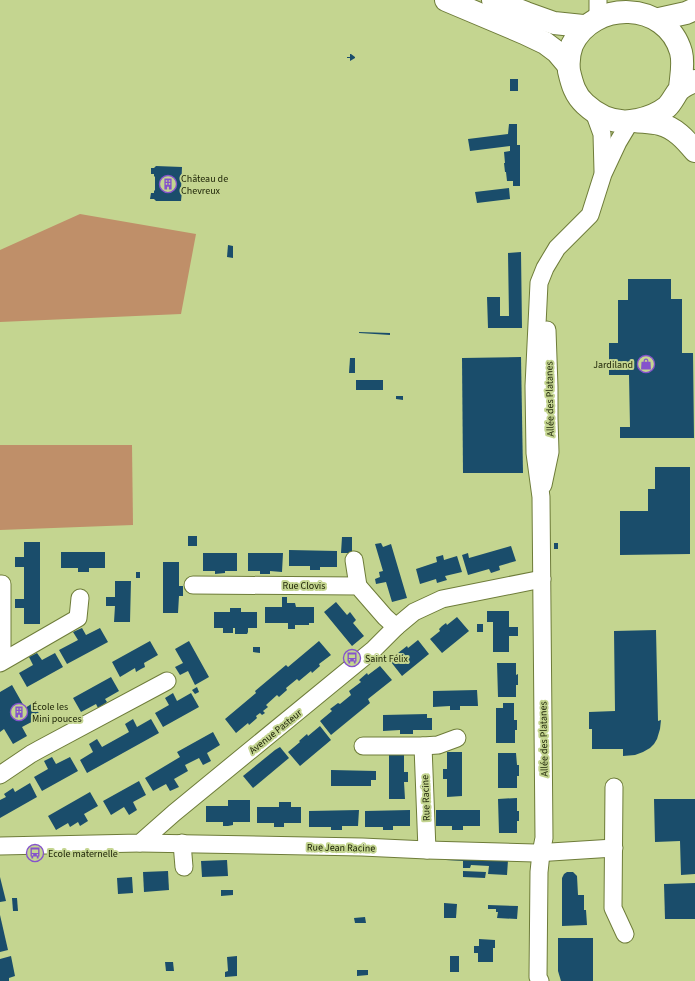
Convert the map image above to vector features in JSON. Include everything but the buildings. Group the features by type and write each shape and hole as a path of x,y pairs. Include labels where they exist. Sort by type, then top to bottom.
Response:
{"main road":[{"path":"446,0 545,43 557,52 568,65"},
{"path":"493,0 526,14 554,23 612,9 626,4 659,19 676,38 695,51"},
{"path":"659,19 686,13 695,9"},
{"path":"593,14 575,38 570,51 568,65 572,84 580,100 594,112 611,120 621,122 651,117 667,106 688,85 682,70 681,53 676,38"},
{"path":"633,121 661,125 675,131 687,141 695,151"}],"street":[{"name":"Allée des Platanes","path":"594,112 602,134 603,174"},
{"name":"Allée des Platanes","path":"540,981 538,977 538,970 540,872 541,853 544,838 541,497 550,452 547,332 539,301 539,283 557,248 590,215 603,174 618,142 633,121"},
{"path":"354,560 358,586 385,617 396,627"},
{"name":"Avenue Pasteur","path":"140,844 174,813 374,649 396,627 414,612 442,599 542,579"},
{"path":"0,584 2,584 1,662"},
{"name":"Rue Clovis","path":"193,585 358,586"},
{"path":"1,662 78,618 80,598"},
{"path":"0,775 36,751 167,681"},
{"path":"363,746 438,745 458,738"},
{"name":"Rue Racine","path":"423,746 427,850"},
{"path":"614,787 613,908 625,934"},
{"path":"0,846 140,844"},
{"name":"Rue Jean Racine","path":"140,844 362,847 541,853 614,848"},
{"path":"182,844 184,867"}],"shaded area":[{"path":"80,214 196,234 181,314 0,322 0,250"},
{"path":"0,445 132,445 133,525 0,530"}],"place":[{"name":"Château de Chevreux","path":"168,184"},
{"name":"Jardiland","path":"646,364"},
{"name":"Saint Félix","path":"352,658"},
{"name":"École les Mini pouces","path":"19,712"},
{"name":"Ecole maternelle","path":"35,853"}]}
